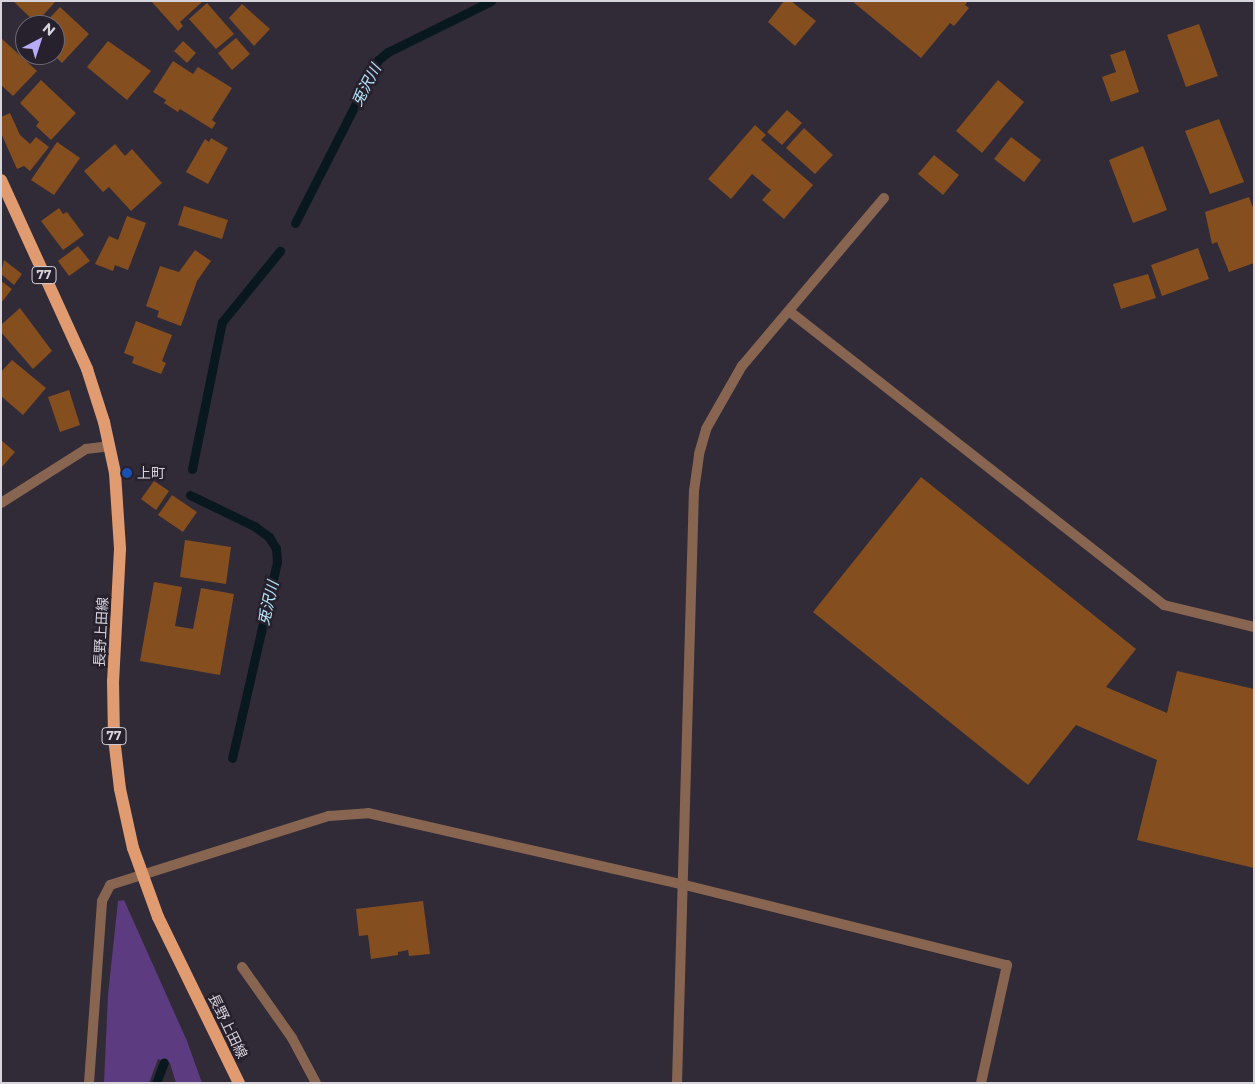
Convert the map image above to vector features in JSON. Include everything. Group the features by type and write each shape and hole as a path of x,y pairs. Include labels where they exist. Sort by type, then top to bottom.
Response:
{"main road":[{"name":"長野上田線","path":"1,180 86,369 109,446 119,517 114,738 125,821 140,874 179,963 239,1083"}],"street":[{"path":"677,1083 681,884 694,491 699,454 706,430 728,388 884,198"},
{"path":"790,311 1164,605 1254,627"},
{"path":"1,503 86,449 109,446"},
{"path":"89,1083 102,901 110,885 329,816 368,814 681,884 1007,965 982,1083"},
{"path":"242,967 292,1038 316,1083"}],"shaded area":[{"path":"124,900 187,1041 202,1083 176,1083 170,1063 158,1059 149,1083 104,1083 108,995 118,901"}],"building":[{"path":"13,1 56,1 43,15 28,15"},
{"path":"151,1 203,1 180,22 183,26 178,31"},
{"path":"784,1 791,1 816,21 795,46 768,22"},
{"path":"852,1 968,1 965,5 969,8 954,26 950,23 921,58"},
{"path":"207,3 234,34 216,49 189,19"},
{"path":"242,4 270,29 254,46 229,18"},
{"path":"60,7 89,34 65,60 65,15 52,15"},
{"path":"1199,24 1218,76 1186,87 1167,35"},
{"path":"1,38 15,51 15,65 30,65 37,71 13,96 1,85"},
{"path":"236,38 250,54 232,70 218,53"},
{"path":"108,41 151,71 127,100 87,67"},
{"path":"183,41 196,53 187,63 174,51"},
{"path":"1125,50 1139,92 1111,102 1102,77 1116,72 1110,55"},
{"path":"173,61 193,74 198,67 232,88 212,120 216,123 212,129 180,109 178,112 164,103 166,100 153,92"},
{"path":"41,80 76,113 51,140 36,126 39,122 20,103"},
{"path":"998,80 1024,102 982,153 956,131"},
{"path":"787,110 802,123 782,145 767,132"},
{"path":"10,113 20,135 30,144 36,137 49,147 30,171 24,166 17,169 1,133 1,117"},
{"path":"1219,119 1244,182 1210,194 1185,131"},
{"path":"755,125 766,135 761,140 813,185 784,219 762,200 771,190 752,174 731,199 708,179"},
{"path":"804,128 833,155 815,174 786,148"},
{"path":"1011,137 1041,160 1024,182 994,159"},
{"path":"211,138 228,148 208,184 186,172 205,139 209,142"},
{"path":"57,142 80,158 54,195 31,180"},
{"path":"115,144 125,156 132,149 162,183 131,211 109,187 103,192 84,171"},
{"path":"1143,146 1167,210 1133,223 1109,160"},
{"path":"934,155 959,175 943,195 918,174"},
{"path":"1249,197 1254,210 1254,263 1229,272 1217,242 1212,244 1205,212"},
{"path":"184,206 228,220 222,239 178,225"},
{"path":"59,208 63,214 67,212 84,235 63,250 41,221"},
{"path":"127,216 146,223 128,270 115,265 113,271 95,264 109,236 118,240"},
{"path":"78,246 90,261 69,276 58,261"},
{"path":"1198,248 1209,279 1162,296 1151,265"},
{"path":"195,250 211,261 197,281 181,326 157,317 159,311 146,306 160,266 179,272"},
{"path":"4,260 22,274 14,285 1,274"},
{"path":"1148,274 1156,298 1121,309 1113,284"},
{"path":"1,281 12,289 1,303"},
{"path":"20,308 52,351 33,369 1,332 1,325"},
{"path":"136,321 172,335 162,361 166,363 161,374 132,363 134,357 124,353"},
{"path":"12,360 46,388 23,415 1,396 1,372"},
{"path":"69,390 80,425 60,432 48,397"},
{"path":"1,440 15,452 1,468"},
{"path":"921,477 1136,649 1106,687 1167,713 1177,671 1254,689 1254,868 1137,840 1157,760 1076,725 1028,785 813,612"},
{"path":"154,481 169,491 156,510 141,499"},
{"path":"172,495 197,512 183,532 158,515"},
{"path":"185,540 231,547 226,584 180,577"},
{"path":"154,582 182,587 175,626 193,629 201,588 234,594 220,675 140,661"},
{"path":"423,901 430,954 409,956 408,950 398,952 398,955 371,959 368,935 359,936 356,909"}],"waterway":[{"name":"兎沢川","path":"295,223 378,60 388,52 491,1"},
{"name":"兎沢川","path":"192,469 222,322 280,251"},
{"name":"兎沢川","path":"190,495 254,526 269,537 276,548 277,562 232,758"},
{"name":"兎沢川","path":"156,1083 164,1062"}],"place":[{"name":"上町","path":"127,473"}]}
